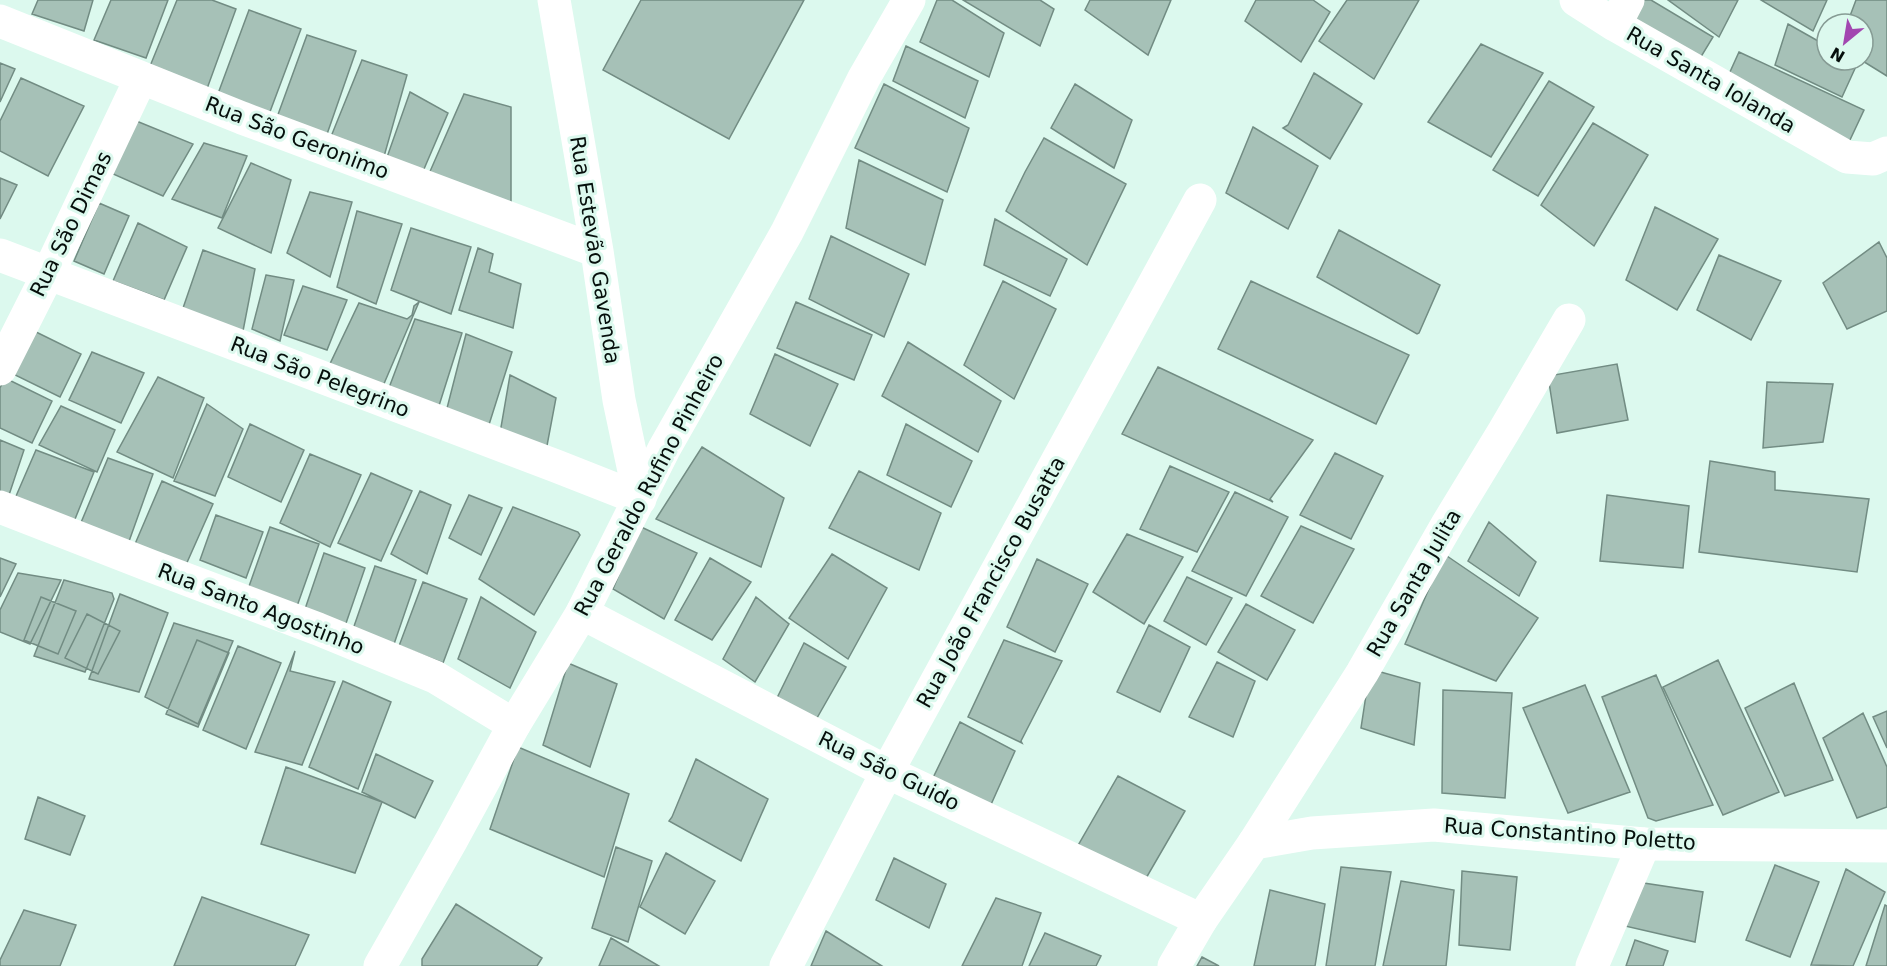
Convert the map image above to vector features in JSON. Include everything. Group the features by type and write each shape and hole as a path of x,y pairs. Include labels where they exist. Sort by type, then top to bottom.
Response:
{"street":[{"name":"Rua Estevão Gavenda","path":"554,0 597,251 619,400 640,500"},
{"name":"Rua Geraldo Rufino Pinheiro","path":"380,966 514,725 582,613 664,449 787,232 864,78 909,0"},
{"name":"Rua Santa Iolanda","path":"1576,0 1621,13 1847,157 1873,159 1887,153"},
{"name":"Rua São Geronimo","path":"0,21 242,118 597,251"},
{"name":"Rua São Dimas","path":"0,369 141,78"},
{"name":"Rua João Francisco Busatta","path":"786,966 887,772 1200,200"},
{"name":"Rua São Pelegrino","path":"0,255 640,500"},
{"name":"Rua Santa Julita","path":"1174,966 1201,920 1254,843 1362,673 1569,320"},
{"name":"Rua Santo Agostinho","path":"0,507 318,629 435,677 514,725"},
{"name":"Rua São Guido","path":"582,613 887,772 1201,920"},
{"name":"Rua Constantino Poletto","path":"1254,843 1312,833 1434,825 1644,844 1887,846"},
{"path":"1592,966 1644,844"}],"building":[{"path":"38,0 93,0 84,31 32,14"},
{"path":"111,0 168,0 146,58 94,40"},
{"path":"177,0 212,0 236,9 204,97 148,71"},
{"path":"641,0 804,0 729,139 603,70"},
{"path":"937,0 952,0 1004,33 989,77 920,42"},
{"path":"963,0 1040,0 1054,9 1040,46"},
{"path":"1090,0 1171,0 1148,55 1085,10"},
{"path":"1256,0 1313,0 1330,12 1301,62 1245,21"},
{"path":"1347,0 1419,0 1374,79 1319,41"},
{"path":"1641,0 1651,0 1713,37 1696,65 1627,24"},
{"path":"1668,0 1738,0 1719,37"},
{"path":"1761,0 1827,0 1822,12 1815,12 1813,31"},
{"path":"1856,0 1887,0 1887,76 1875,69 1875,12 1852,12"},
{"path":"249,10 301,29 268,117 216,99"},
{"path":"1788,24 1815,39 1815,72 1853,72 1842,97 1775,65"},
{"path":"307,35 356,51 326,137 276,120"},
{"path":"1481,44 1543,73 1491,157 1428,122"},
{"path":"906,46 978,81 965,118 893,81"},
{"path":"1739,52 1864,110 1849,142 1725,83"},
{"path":"362,60 407,75 383,160 330,139"},
{"path":"0,63 15,69 0,102"},
{"path":"1314,73 1362,104 1330,159 1283,128 1288,125"},
{"path":"21,78 84,106 48,176 0,151 0,121"},
{"path":"1549,81 1594,107 1538,196 1493,170"},
{"path":"884,84 969,128 947,192 855,148"},
{"path":"1075,84 1132,120 1114,168 1051,128"},
{"path":"410,92 448,113 421,176 386,160"},
{"path":"464,94 511,107 511,211 428,176"},
{"path":"129,118 193,144 163,196 104,170"},
{"path":"1593,123 1648,155 1594,246 1541,205"},
{"path":"1253,127 1318,166 1288,229 1226,193"},
{"path":"1044,138 1126,184 1087,265 1006,211"},
{"path":"204,143 247,156 222,218 172,199"},
{"path":"859,160 943,200 925,265 846,228"},
{"path":"251,163 291,180 271,253 218,228"},
{"path":"0,178 17,185 0,219"},
{"path":"310,192 352,202 330,277 287,253"},
{"path":"99,203 129,216 104,274 74,261"},
{"path":"1655,207 1718,239 1677,310 1626,280"},
{"path":"357,211 402,224 376,304 337,287"},
{"path":"995,219 1067,259 1050,296 984,265"},
{"path":"138,223 187,247 164,300 113,281"},
{"path":"411,228 471,247 451,314 391,290"},
{"path":"1339,230 1440,285 1419,333 1417,334 1317,277"},
{"path":"831,236 909,274 884,337 809,299"},
{"path":"1879,242 1887,258 1887,311 1847,329 1823,283"},
{"path":"478,248 493,254 489,272 521,284 513,328 459,310"},
{"path":"203,250 255,269 243,331 182,311"},
{"path":"1719,255 1781,281 1751,340 1697,310"},
{"path":"266,275 294,280 280,341 252,329"},
{"path":"1003,281 1056,309 1014,399 964,365"},
{"path":"1251,281 1409,355 1376,424 1218,349"},
{"path":"303,286 347,300 327,350 284,335"},
{"path":"419,302 380,393 328,368 359,303 407,319"},
{"path":"796,302 872,335 854,380 777,348"},
{"path":"415,319 462,333 437,412 387,393"},
{"path":"32,330 81,354 60,397 11,373"},
{"path":"466,334 512,352 487,431 445,416"},
{"path":"908,342 1001,401 978,452 882,396"},
{"path":"92,352 144,373 121,423 69,400"},
{"path":"775,354 838,384 810,446 750,414"},
{"path":"1617,364 1628,420 1557,433 1548,376"},
{"path":"1158,367 1313,440 1270,499 1273,502 1122,434"},
{"path":"510,375 556,398 546,451 500,433"},
{"path":"158,377 204,398 173,478 117,452"},
{"path":"5,378 52,401 32,443 0,428 0,388"},
{"path":"1767,382 1833,384 1823,442 1763,448"},
{"path":"207,404 243,429 215,496 174,481"},
{"path":"61,406 115,430 97,472 39,445"},
{"path":"250,424 304,450 281,502 228,477"},
{"path":"906,424 972,461 951,507 887,475"},
{"path":"0,440 24,450 6,504 0,501"},
{"path":"702,447 784,498 761,567 656,519"},
{"path":"36,450 94,472 71,529 13,503"},
{"path":"1335,453 1383,476 1351,539 1300,515"},
{"path":"310,454 361,475 330,547 280,523"},
{"path":"108,458 153,474 127,547 80,525"},
{"path":"1710,461 1775,472 1775,490 1869,499 1857,572 1699,552"},
{"path":"1170,466 1229,492 1197,552 1140,529"},
{"path":"859,471 941,513 919,570 829,528"},
{"path":"371,473 412,491 381,561 338,543"},
{"path":"162,481 213,504 185,567 135,544"},
{"path":"420,491 451,505 427,574 391,554"},
{"path":"1235,492 1288,517 1246,596 1192,571"},
{"path":"469,495 502,508 481,555 449,538"},
{"path":"1607,495 1689,506 1683,568 1600,561"},
{"path":"513,507 578,532 580,535 534,615 479,579"},
{"path":"216,515 263,532 246,578 200,560"},
{"path":"1489,522 1536,562 1519,596 1468,561"},
{"path":"639,526 697,553 664,619 613,589"},
{"path":"1301,526 1354,549 1313,623 1261,596"},
{"path":"270,527 319,544 296,609 247,592"},
{"path":"1127,534 1183,557 1144,624 1093,592"},
{"path":"324,553 365,568 344,629 303,615"},
{"path":"832,554 887,588 848,659 789,618"},
{"path":"1444,554 1538,618 1496,681 1405,644"},
{"path":"0,558 16,564 0,597"},
{"path":"710,558 751,582 712,640 675,620"},
{"path":"1037,559 1088,584 1055,652 1007,627"},
{"path":"375,566 416,580 393,647 352,632"},
{"path":"18,573 61,580 30,644 0,632 0,610"},
{"path":"1187,577 1232,598 1206,645 1164,621"},
{"path":"64,580 112,593 114,599 85,672 34,656"},
{"path":"423,582 467,599 443,663 399,646"},
{"path":"120,594 168,613 139,692 89,679"},
{"path":"41,597 76,611 58,654 24,640"},
{"path":"481,597 536,632 510,688 458,659"},
{"path":"756,597 789,624 755,682 723,659"},
{"path":"1246,604 1295,630 1267,680 1218,652"},
{"path":"87,614 120,631 98,674 65,658"},
{"path":"174,623 233,641 198,724 145,697"},
{"path":"1149,625 1190,647 1160,712 1117,692"},
{"path":"197,640 229,653 198,727 166,714"},
{"path":"1004,640 1062,661 1022,743 968,717"},
{"path":"804,643 846,667 813,725 776,700"},
{"path":"238,646 281,663 246,749 203,730"},
{"path":"295,651 290,671 335,682 302,765 255,752"},
{"path":"1718,660 1779,792 1723,815 1663,687"},
{"path":"1217,662 1255,681 1233,737 1189,717"},
{"path":"568,663 617,684 590,767 543,745"},
{"path":"1370,669 1420,683 1414,745 1361,728"},
{"path":"1656,675 1713,805 1656,821 1648,818 1602,697"},
{"path":"343,681 391,702 358,789 309,767"},
{"path":"1794,683 1833,780 1785,796 1745,708"},
{"path":"1585,685 1630,792 1568,813 1523,708"},
{"path":"1443,690 1512,693 1505,798 1442,793"},
{"path":"1887,711 1887,748 1873,717"},
{"path":"1863,713 1887,767 1887,807 1857,818 1823,738"},
{"path":"960,722 1015,751 989,809 931,782"},
{"path":"518,747 629,794 604,877 490,829"},
{"path":"376,754 433,781 415,818 362,792"},
{"path":"696,759 768,799 741,861 669,821"},
{"path":"286,767 382,802 355,873 261,844"},
{"path":"1118,776 1185,811 1145,880 1076,849"},
{"path":"38,797 85,816 70,855 25,839"},
{"path":"616,847 652,861 628,942 592,928"},
{"path":"666,853 715,881 685,934 640,907"},
{"path":"894,858 946,884 929,928 876,900"},
{"path":"1775,865 1819,882 1790,957 1746,940"},
{"path":"1341,867 1391,872 1375,966 1326,966"},
{"path":"1846,869 1885,892 1853,966 1811,965"},
{"path":"1462,871 1517,877 1510,950 1459,945"},
{"path":"1401,881 1454,890 1446,966 1383,966"},
{"path":"1637,882 1703,892 1695,942 1625,926"},
{"path":"1270,890 1325,904 1315,966 1254,966"},
{"path":"202,897 309,935 295,966 174,966"},
{"path":"996,898 1041,913 1022,966 962,966"},
{"path":"456,904 542,958 537,966 422,966 422,959"},
{"path":"1885,905 1887,906 1887,966 1866,966"},
{"path":"24,910 76,925 60,966 0,966 0,960"},
{"path":"826,931 882,966 811,966"},
{"path":"1045,933 1101,956 1096,966 1029,966"},
{"path":"611,938 659,966 599,966"},
{"path":"1635,940 1668,951 1663,966 1626,966"},
{"path":"1202,957 1219,966 1197,966"}]}
